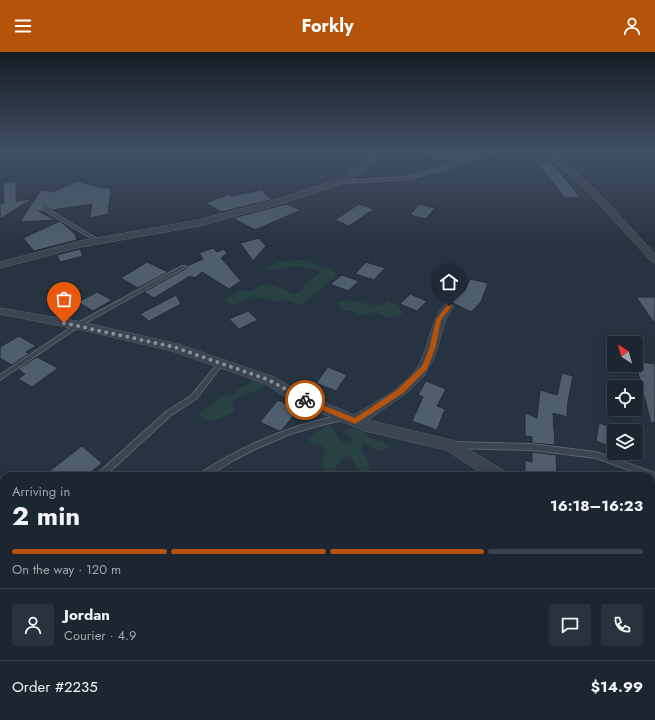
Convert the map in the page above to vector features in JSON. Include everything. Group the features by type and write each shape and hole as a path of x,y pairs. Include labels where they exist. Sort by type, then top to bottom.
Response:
{"street":[{"path":"582,182 591,190 655,260"},
{"path":"0,265 96,240 200,223 281,201 337,183"},
{"path":"350,419 400,392 425,367 432,349 439,320 449,306"},
{"path":"0,311 78,325 174,347 269,380 297,397 370,427 450,445 493,472"}],"lane":[{"path":"337,183 343,182"},
{"path":"44,209 96,240"},
{"path":"0,378 78,325 184,266"},
{"path":"104,472 168,414 194,397 221,363"},
{"path":"208,472 222,463 268,440 324,420 350,419"},
{"path":"450,445 530,447 596,455 644,472"}],"green space":[{"path":"306,260 319,266 332,269 336,276 304,303 298,305 288,300 276,302 253,296 232,306 224,300 238,291 251,291 261,285 267,284 284,289 293,294 299,293 304,286 319,273 317,270 295,266 272,271 267,270 266,267 282,261"},
{"path":"345,300 381,306 388,301 399,307 402,313 401,315 388,318 375,312 358,315 352,310 343,311 337,303"},
{"path":"256,378 268,383 265,386 233,401 235,410 216,420 210,421 202,418 200,413 221,396 233,395 239,388 249,384 251,380"},
{"path":"328,424 332,426 339,438 345,443 350,444 354,440 344,433 348,429 355,428 370,438 385,442 391,447 383,450 377,450 364,444 361,448 372,472 359,472 351,457 345,456 333,472 326,472 321,462 325,451 323,446 311,443 309,439"}],"building":[{"path":"16,182 16,201 32,199 0,219 0,204 4,203 3,183"},
{"path":"74,182 81,182 101,188 111,188 108,214 90,218 92,204 52,210 44,206 43,211 38,211 55,220 20,222 41,190 53,192"},
{"path":"553,182 568,182 580,197 565,198"},
{"path":"262,190 267,196 274,199 222,212 205,203 230,194 231,196"},
{"path":"286,204 301,210 255,230 233,218"},
{"path":"359,204 374,209 349,226 335,220"},
{"path":"419,204 435,208 426,219 410,215"},
{"path":"60,221 75,234 77,240 34,251 23,238"},
{"path":"259,238 266,246 253,261 240,243"},
{"path":"213,248 217,252 224,249 227,253 221,258 241,281 229,289 202,272 195,278 190,276 154,298 144,292 187,268 187,266 203,259 199,253"},
{"path":"80,249 83,256 60,262 57,255"},
{"path":"147,262 168,272 138,288 121,278"},
{"path":"366,262 385,268 374,280 355,274"},
{"path":"342,275 359,281 348,291 330,284"},
{"path":"470,279 488,283 481,302 471,312 451,302 465,290"},
{"path":"97,292 112,300 93,311 78,302"},
{"path":"410,294 427,301 417,311 400,304"},
{"path":"176,295 181,304 149,321 140,314"},
{"path":"636,297 655,297 655,324"},
{"path":"248,311 258,320 239,329 229,319"},
{"path":"19,336 36,346 26,352 30,353 12,365 0,358 0,347"},
{"path":"37,357 58,368 32,387 18,379 25,374 18,369"},
{"path":"643,362 655,364 655,422 651,423 643,392 643,380 640,380 638,372 643,372"},
{"path":"328,367 347,375 336,391 316,383"},
{"path":"562,373 573,376 568,401 567,417 553,413 555,445 532,443 532,437 525,436 525,413 537,418 540,390 557,395"},
{"path":"426,381 446,389 437,406 445,409 437,430 412,421 423,397 418,395"},
{"path":"278,400 298,410 282,430 279,431 260,422"},
{"path":"599,423 607,426 607,445 596,441"},
{"path":"82,446 102,463 91,472 48,472"},
{"path":"532,452 556,455 557,472 525,472 525,460 532,462"}],"way so far":[{"path":"64,323 174,347 269,380 297,397 305,400"}],"route":[{"path":"305,400 355,421 400,392 425,367 432,349 439,320 449,306"}]}
